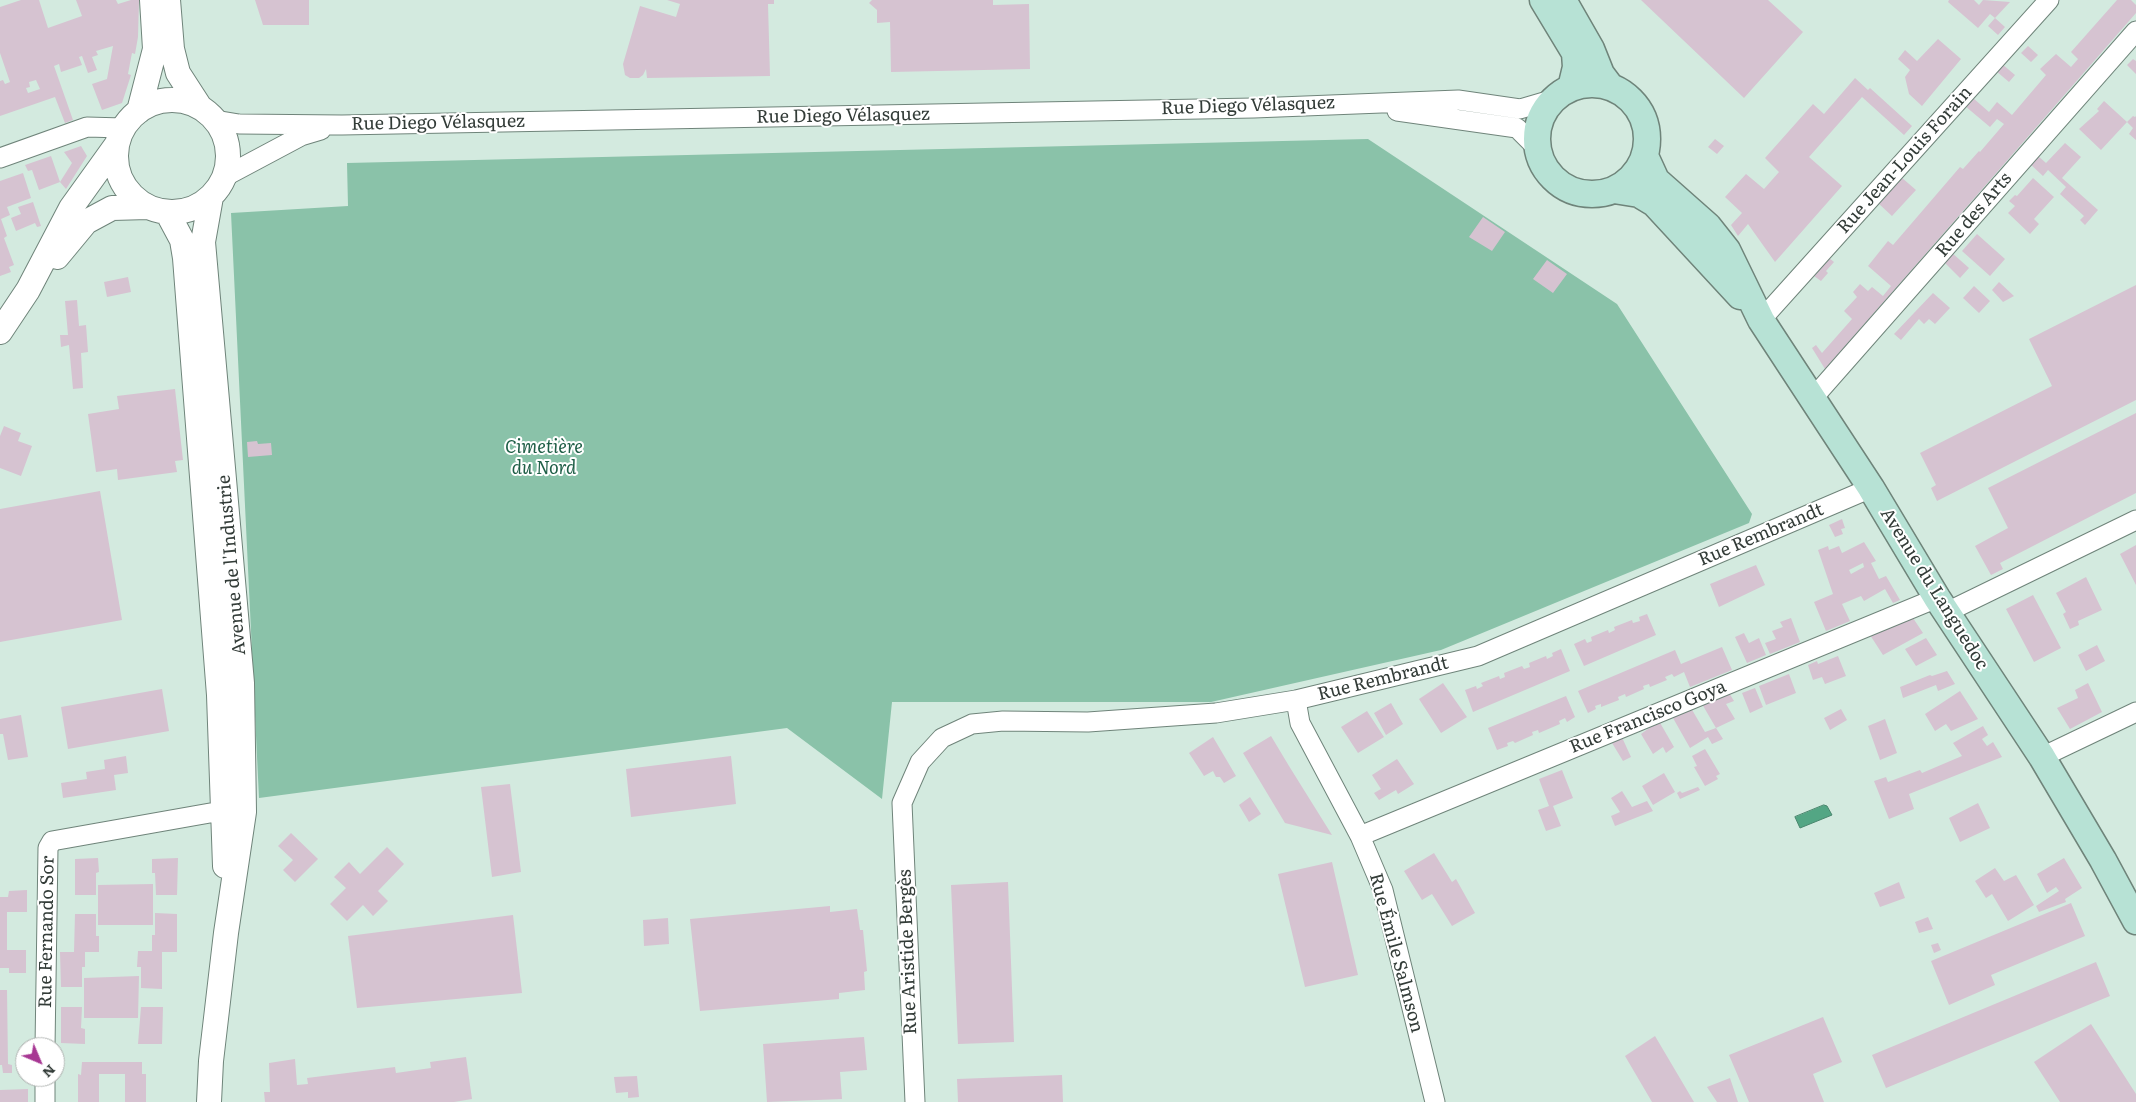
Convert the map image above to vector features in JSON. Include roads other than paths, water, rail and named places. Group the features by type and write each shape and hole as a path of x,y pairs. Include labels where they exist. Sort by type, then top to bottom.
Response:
{"main road":[{"path":"1543,0 1575,53 1576,67 1563,93 1543,114 1537,130 1538,149 1542,163 1550,175 1561,185 1577,193 1596,194 1614,190 1627,182 1638,170 1645,156 1648,142 1646,128 1642,114 1628,98 1610,86 1601,74 1591,49 1563,0"},
{"path":"1563,93 1584,84 1610,86"},
{"name":"Avenue du Languedoc","path":"1645,156 1656,180 1708,226 1727,250 1761,320 1871,488 1942,605 2042,757 2103,860 2136,921"},
{"name":"Avenue du Languedoc","path":"1614,190 1639,194 1654,203 1761,320"},
{"name":"Avenue du Languedoc","path":"2103,860 2136,899"}],"street":[{"path":"0,332 28,290 71,208 139,111 155,49 152,0"},
{"path":"28,290 86,222 112,208 182,211 198,206 211,196 224,177 228,162 228,147 223,133 178,73 172,49 168,0"},
{"name":"Rue Jean-Louis Forain","path":"1761,320 2049,0"},
{"name":"Rue des Arts","path":"1812,398 2136,31"},
{"name":"Rue Diego Vélasquez","path":"208,113 239,124 342,125 1254,108 1458,100 1520,108 1563,93"},
{"path":"139,111 153,103 169,100 185,101 208,113"},
{"name":"Rue Diego Vélasquez","path":"1344,103 1517,128 1538,149"},
{"name":"Rue Diego Vélasquez","path":"224,177 300,136 342,125"},
{"path":"0,158 87,127 120,136"},
{"path":"120,136 116,163 121,181 132,196 157,209"},
{"name":"Avenue de l'Industrie","path":"211,196 204,242 224,602"},
{"name":"Avenue de l'Industrie","path":"157,209 174,222 182,240 224,602 242,683 226,933 211,1061 209,1102"},
{"name":"Rue Rembrandt","path":"902,802 920,762 942,738 972,724 1088,722 1216,713 1296,700 1478,656 1871,488"},
{"name":"Rue Francisco Goya","path":"1360,836 1942,605 2136,520"},
{"name":"Rue Émile Salmson","path":"1296,700 1300,723 1360,836 1383,890 1435,1102"},
{"path":"2042,757 2136,712"},
{"name":"Rue Aristide Bergès","path":"902,802 915,1102"},
{"name":"Rue Fernando Sor","path":"45,1037 48,848 52,840 210,814 234,813"},
{"path":"45,1087 45,1102"}],"park label":[{"name":"Cimetière du Nord","path":"544,458"}]}
